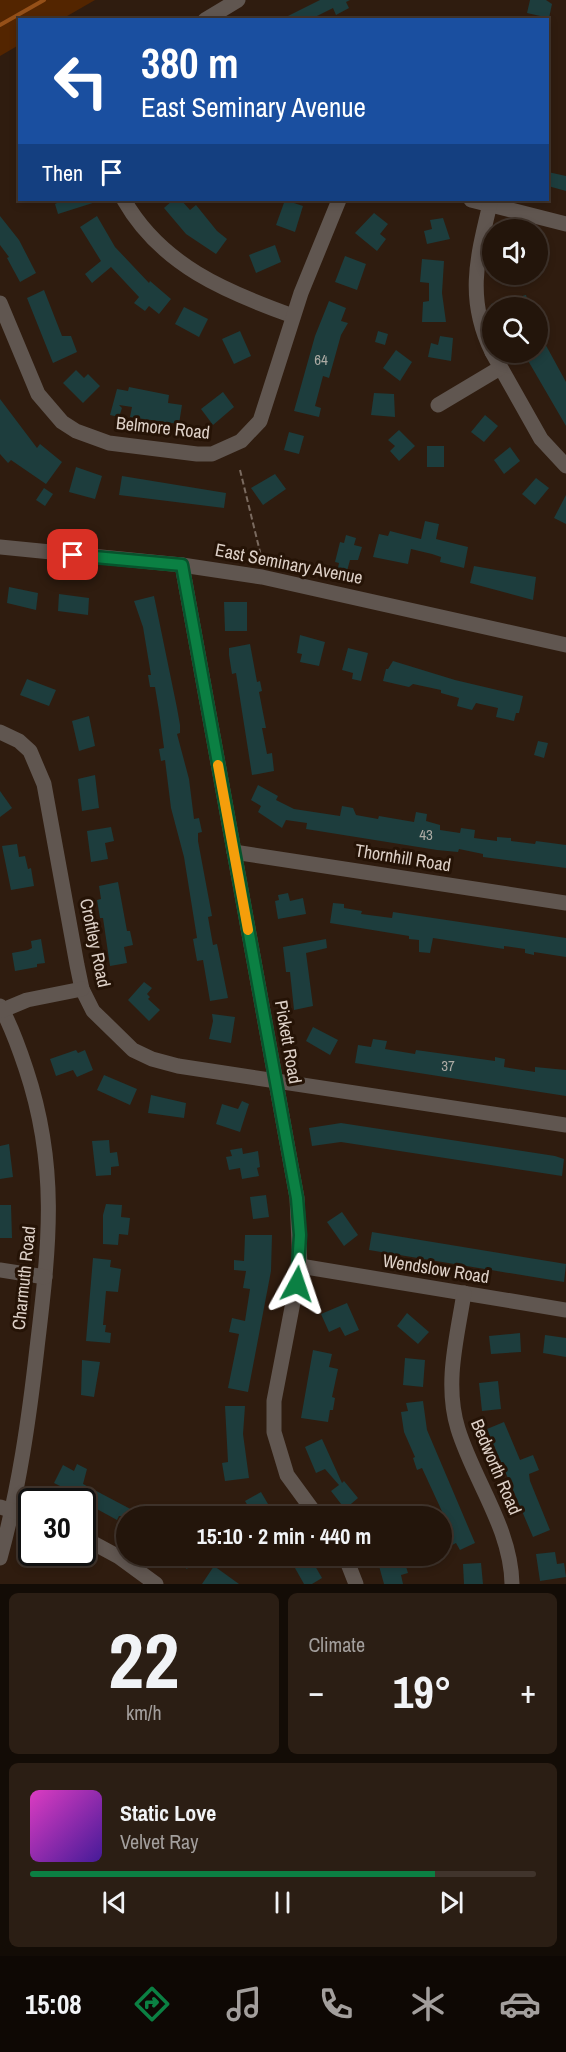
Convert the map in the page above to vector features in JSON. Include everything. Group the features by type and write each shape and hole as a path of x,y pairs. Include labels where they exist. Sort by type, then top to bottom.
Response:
{"street":[{"path":"208,18 238,0"},
{"path":"125,201 159,245 182,265 228,292 293,316"},
{"name":"Belmore Road","path":"0,303 38,394 62,422 76,431 109,443 197,454 228,449 252,432 260,421 293,316 339,201"},
{"path":"476,201 566,224"},
{"path":"482,328 478,318 475,281 477,259 490,204"},
{"path":"498,363 541,439 566,466"},
{"path":"438,405 500,368"},
{"name":"East Seminary Avenue","path":"0,548 182,565 327,590 566,645"},
{"name":"Pickett Road","path":"182,565 297,1198 300,1266 274,1401 274,1432 287,1475 310,1506"},
{"name":"Croftley Road","path":"0,732 19,741 30,751 44,784 82,989 102,1023 133,1050 152,1059 275,1081 566,1125"},
{"name":"Thornhill Road","path":"234,852 566,903"},
{"path":"1,1008 27,1000 82,989"},
{"name":"Charmuth Road","path":"0,1558 6,1509 28,1418 50,1226 49,1180 44,1134 21,1053 1,1008"},
{"name":"Wendslow Road","path":"300,1266 566,1310"},
{"path":"0,1270 45,1277"},
{"name":"Bedworth Road","path":"464,1293 452,1367 454,1413 464,1446 501,1528 510,1562 512,1584"},
{"path":"96,1545 119,1557 156,1584"},
{"path":"349,1566 356,1584"}],"path":[{"path":"240,470 264,561"}],"shaded area":[{"path":"0,0 95,0 64,18 18,18 18,46 0,56"}],"building":[{"path":"320,0 350,0 346,2 349,8 336,15 333,8 313,18 284,18"},
{"path":"530,0 546,0 552,4 549,18 527,13"},
{"path":"549,172 566,176 566,191 549,186"},
{"path":"61,201 99,201 58,214 55,204"},
{"path":"172,201 182,201 190,210 196,205 217,231 227,239 216,254 186,234 164,208"},
{"path":"285,201 303,206 295,232 276,225"},
{"path":"374,213 388,224 380,234 386,239 377,251 355,233"},
{"path":"0,216 19,240 36,273 20,282 7,258 9,257 0,245"},
{"path":"97,216 115,247 149,283 150,281 171,299 159,314 149,306 145,311 134,303 139,297 111,267 92,283 85,274 101,261 80,227"},
{"path":"443,218 450,239 427,244 424,231 432,229 430,220"},
{"path":"275,245 281,262 256,273 249,255"},
{"path":"345,256 366,264 357,290 335,282"},
{"path":"422,259 444,261 442,293 446,322 422,322 423,302 429,301 429,283 420,282"},
{"path":"44,290 62,336 71,336 77,352 53,363 27,298"},
{"path":"329,301 346,308 341,321 348,323 341,335 329,378 323,376 315,406 321,408 319,417 294,411 315,336"},
{"path":"184,307 208,319 199,337 175,324"},
{"path":"240,331 251,356 234,364 222,339"},
{"path":"378,331 388,334 385,345 375,342"},
{"path":"440,336 453,338 451,361 428,357 431,343 438,345"},
{"path":"548,349 566,382 566,426 529,363 548,363"},
{"path":"396,350 412,362 400,381 383,368"},
{"path":"76,370 84,378 88,374 100,386 83,403 63,383"},
{"path":"129,387 169,395 168,403 182,405 179,424 130,417 132,407 119,405 122,408 119,417 110,415 117,389 128,391"},
{"path":"223,392 234,407 213,425 201,409"},
{"path":"374,393 394,394 395,417 371,415"},
{"path":"0,399 37,448 40,444 62,462 46,484 11,460 8,463 0,454"},
{"path":"485,415 498,426 484,442 471,432"},
{"path":"399,430 415,446 399,461 390,451 395,446 388,440"},
{"path":"289,432 304,436 299,454 284,450"},
{"path":"427,446 444,446 444,467 427,467"},
{"path":"510,447 520,461 504,474 494,460"},
{"path":"76,467 102,476 95,499 69,492"},
{"path":"275,474 286,489 263,505 251,488"},
{"path":"122,476 226,493 224,508 119,495"},
{"path":"536,478 549,488 535,505 522,494"},
{"path":"44,488 53,494 45,506 36,500"},
{"path":"566,495 566,524 554,518"},
{"path":"425,521 439,524 436,539 468,547 464,568 440,562 441,557 411,549 408,564 373,557 379,534 388,536 390,531 421,539"},
{"path":"346,535 356,538 354,545 362,547 358,560 350,560 347,571 338,568 339,563 335,562 340,542 344,543"},
{"path":"474,566 536,577 533,600 470,583"},
{"path":"9,587 38,593 36,610 7,603"},
{"path":"59,594 89,598 88,615 58,611"},
{"path":"154,596 177,708 180,733 177,734 189,779 194,819 199,818 202,832 198,833 198,841 212,916 208,917 213,945 217,944 228,998 210,1001 203,960 197,961 193,939 197,938 184,857 171,808 165,760 161,761 159,749 164,748 155,687 150,687 148,675 151,675 143,627 134,601"},
{"path":"224,602 247,602 247,631 225,631"},
{"path":"300,635 325,642 319,666 300,662 302,654 297,653"},
{"path":"250,644 257,682 260,681 262,691 259,692 266,728 262,728 267,754 272,753 274,771 252,775 236,673 232,674 229,655 229,648"},
{"path":"348,648 368,653 361,681 352,679 353,673 342,670"},
{"path":"393,661 455,680 523,696 519,713 516,713 514,721 496,717 498,708 476,703 472,710 457,706 459,698 441,693 441,690 413,684 409,687 383,681 386,669"},
{"path":"27,679 56,690 49,706 20,695"},
{"path":"89,716 95,746 79,751 72,721"},
{"path":"538,741 548,743 544,758 534,755"},
{"path":"95,775 99,808 82,811 78,779"},
{"path":"258,785 278,796 276,800 294,809 340,816 342,806 353,808 356,815 414,822 416,812 427,814 426,821 440,825 440,830 460,833 461,828 475,830 474,838 497,841 497,837 511,838 511,841 535,844 536,841 566,845 566,868 483,857 483,854 459,849 458,852 437,850 306,829 307,823 286,820 282,828 258,812 261,806 251,800"},
{"path":"0,791 12,808 0,817"},
{"path":"111,827 114,841 105,843 108,859 91,862 87,831"},
{"path":"17,844 19,857 25,856 28,869 31,868 34,886 11,890 2,846"},
{"path":"118,882 127,931 130,931 133,945 124,947 127,963 110,966 103,918 100,918 97,900 101,899 99,886"},
{"path":"288,893 290,901 303,898 306,914 278,919 275,901 279,900 278,895"},
{"path":"333,903 344,904 344,908 362,911 361,914 392,918 393,912 566,938 566,957 534,952 534,955 525,953 525,949 504,946 504,949 433,938 430,953 419,952 419,940 409,939 409,936 330,923"},
{"path":"41,939 45,963 37,964 37,967 15,971 12,953 28,950 32,948 31,941"},
{"path":"326,939 327,948 306,953 313,1006 294,1010 290,972 286,972 283,947"},
{"path":"144,982 152,988 147,994 150,997 148,999 160,1010 149,1021 128,1000"},
{"path":"212,1014 235,1017 231,1043 209,1039 213,1021"},
{"path":"313,1027 338,1040 330,1055 306,1041"},
{"path":"373,1039 387,1041 385,1049 415,1054 416,1050 495,1061 495,1057 505,1059 504,1067 535,1072 535,1067 566,1070 566,1096 355,1063 358,1045 371,1047"},
{"path":"76,1050 78,1053 85,1050 93,1070 77,1077 73,1070 56,1076 50,1059"},
{"path":"104,1075 137,1089 130,1105 97,1090"},
{"path":"151,1095 186,1103 184,1118 148,1113"},
{"path":"242,1101 249,1104 240,1132 216,1124 222,1104 238,1109"},
{"path":"341,1123 555,1156 564,1159 562,1176 341,1142 312,1146 309,1128"},
{"path":"109,1140 110,1153 117,1152 119,1166 111,1167 111,1175 96,1176 92,1141"},
{"path":"9,1144 13,1177 0,1179 0,1146"},
{"path":"242,1148 243,1154 258,1151 259,1176 242,1179 240,1168 229,1170 226,1157 232,1156 230,1150"},
{"path":"266,1195 269,1217 253,1219 250,1197"},
{"path":"106,1204 122,1205 121,1217 130,1218 128,1235 119,1234 118,1245 103,1244 103,1215"},
{"path":"0,1205 11,1205 12,1238 0,1238"},
{"path":"342,1212 358,1235 344,1246 327,1222"},
{"path":"372,1232 566,1264 564,1282 369,1250"},
{"path":"245,1235 272,1235 271,1271 248,1392 228,1388 239,1334 229,1332 232,1318 245,1321 250,1289 243,1288 246,1271 234,1270 234,1260 244,1261"},
{"path":"93,1258 111,1260 110,1267 121,1269 118,1292 106,1291 103,1325 106,1325 105,1332 111,1333 110,1343 86,1341"},
{"path":"347,1303 359,1330 345,1336 340,1327 329,1332 321,1314"},
{"path":"407,1313 429,1332 418,1344 397,1326"},
{"path":"520,1333 521,1352 491,1354 489,1336"},
{"path":"545,1335 566,1338 566,1357 543,1353"},
{"path":"313,1350 332,1354 329,1367 338,1369 332,1397 335,1398 333,1410 330,1410 328,1422 301,1418"},
{"path":"405,1358 425,1360 423,1387 403,1385"},
{"path":"82,1360 100,1362 94,1397 81,1395"},
{"path":"498,1381 501,1409 482,1411 479,1383"},
{"path":"423,1401 427,1430 475,1543 460,1550 456,1543 452,1545 452,1506 440,1506 422,1468 417,1470 413,1458 415,1457 404,1432 401,1412 408,1411 406,1403"},
{"path":"225,1406 245,1406 243,1434 249,1478 225,1481 222,1463 228,1462"},
{"path":"504,1422 520,1460 533,1455 539,1470 529,1474 530,1481 550,1530 533,1537 487,1429"},
{"path":"322,1439 342,1483 344,1481 358,1498 349,1506 343,1506 331,1491 339,1485 325,1469 316,1473 305,1447"},
{"path":"77,1464 87,1469 83,1484 91,1488 64,1488 54,1483 63,1465 74,1471"},
{"path":"96,1491 125,1506 116,1506 116,1519 96,1509"},
{"path":"261,1492 269,1506 248,1506 245,1501"},
{"path":"555,1552 557,1564 564,1563 566,1577 540,1581 536,1554"},
{"path":"481,1563 483,1584 464,1584 463,1564"},
{"path":"214,1566 239,1584 202,1584"},
{"path":"315,1566 322,1578 312,1584 304,1584 295,1568"},
{"path":"379,1566 406,1566 408,1573 401,1575 403,1584 384,1584"}],"waterway":[{"path":"0,25 44,0"}],"slow traffic":[{"path":"218,765 248,930"}],"route":[{"path":"73,555 182,565 297,1198 300,1266 297,1284"}]}
